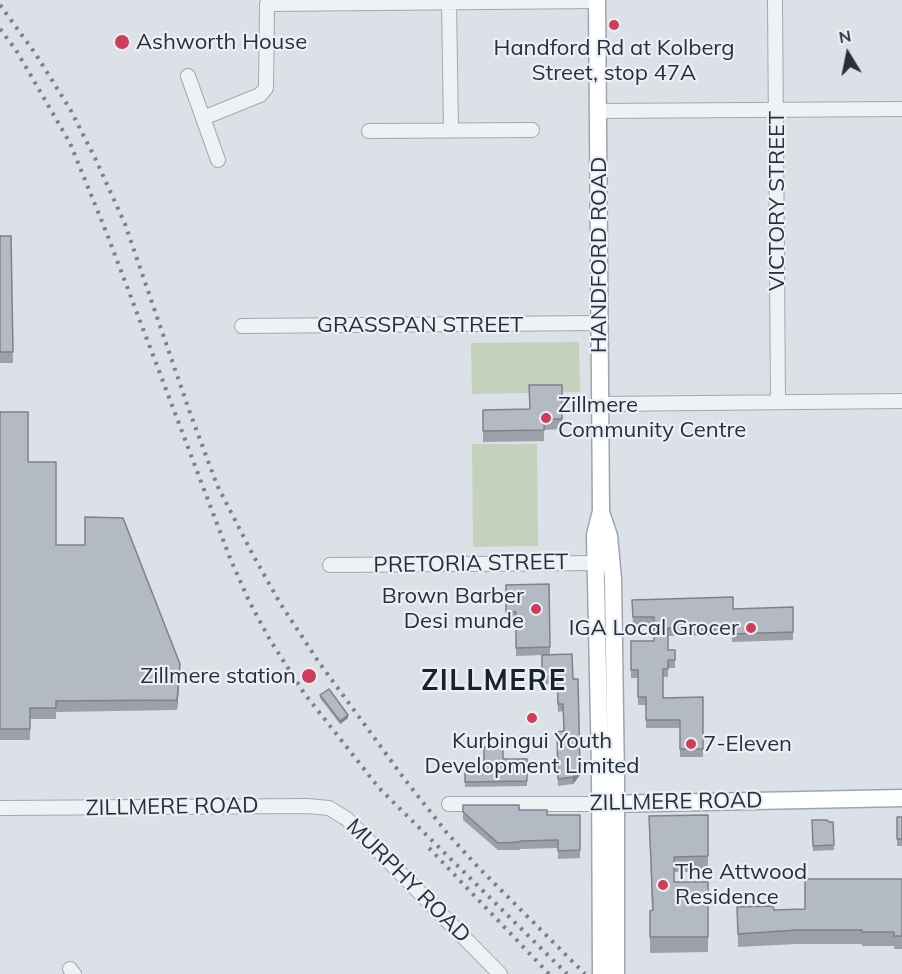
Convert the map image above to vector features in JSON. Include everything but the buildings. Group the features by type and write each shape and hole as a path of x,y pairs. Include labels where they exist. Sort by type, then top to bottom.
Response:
{"main road":[{"name":"HANDFORD ROAD","path":"597,1 601,511 595,535 604,562 608,804 616,968"},
{"name":"ZILLMERE ROAD","path":"608,804 902,798"},
{"name":"HANDFORD ROAD","path":"601,974 608,804"}],"street":[{"name":"VICTORY STREET","path":"775,0 778,402"},
{"path":"203,117 260,95 266,88 267,4 597,1"},
{"path":"449,2 451,130"},
{"path":"188,76 218,160"},
{"path":"599,111 902,108"},
{"path":"369,132 532,130"},
{"name":"GRASSPAN STREET","path":"242,326 599,323"},
{"path":"600,404 902,400"},
{"name":"PRETORIA STREET","path":"330,565 604,562"},
{"name":"ZILLMERE ROAD","path":"449,804 608,804"},
{"name":"ZILLMERE ROAD","path":"0,808 307,806 329,808 342,814"},
{"name":"MURPHY ROAD","path":"342,814 497,973"}],"green space":[{"path":"579,342 580,392 472,394 471,343"},
{"path":"472,444 537,444 538,546 473,547"}],"railway":[{"path":"0,5 35,53 70,109 95,158 125,224 217,485 280,603 318,661 447,833 585,974"},
{"path":"0,29 16,50 70,143 230,558 270,640 304,693 379,788 567,974"},
{"path":"429,848 549,974"}],"place":[{"name":"Handford Rd at Kolberg Street, stop 47A","path":"614,25"},
{"name":"Ashworth House","path":"122,42"},
{"name":"Zillmere Community Centre","path":"546,418"},
{"name":"Brown Barber Desi munde","path":"536,609"},
{"name":"IGA Local Grocer","path":"751,628"},
{"name":"Zillmere station","path":"309,676"},
{"name":"Kurbingui Youth Development Limited","path":"532,718"},
{"name":"7-Eleven","path":"691,744"},
{"name":"The Attwood Residence","path":"663,885"}],"district":[{"name":"ZILLMERE","path":"494,682"}]}
